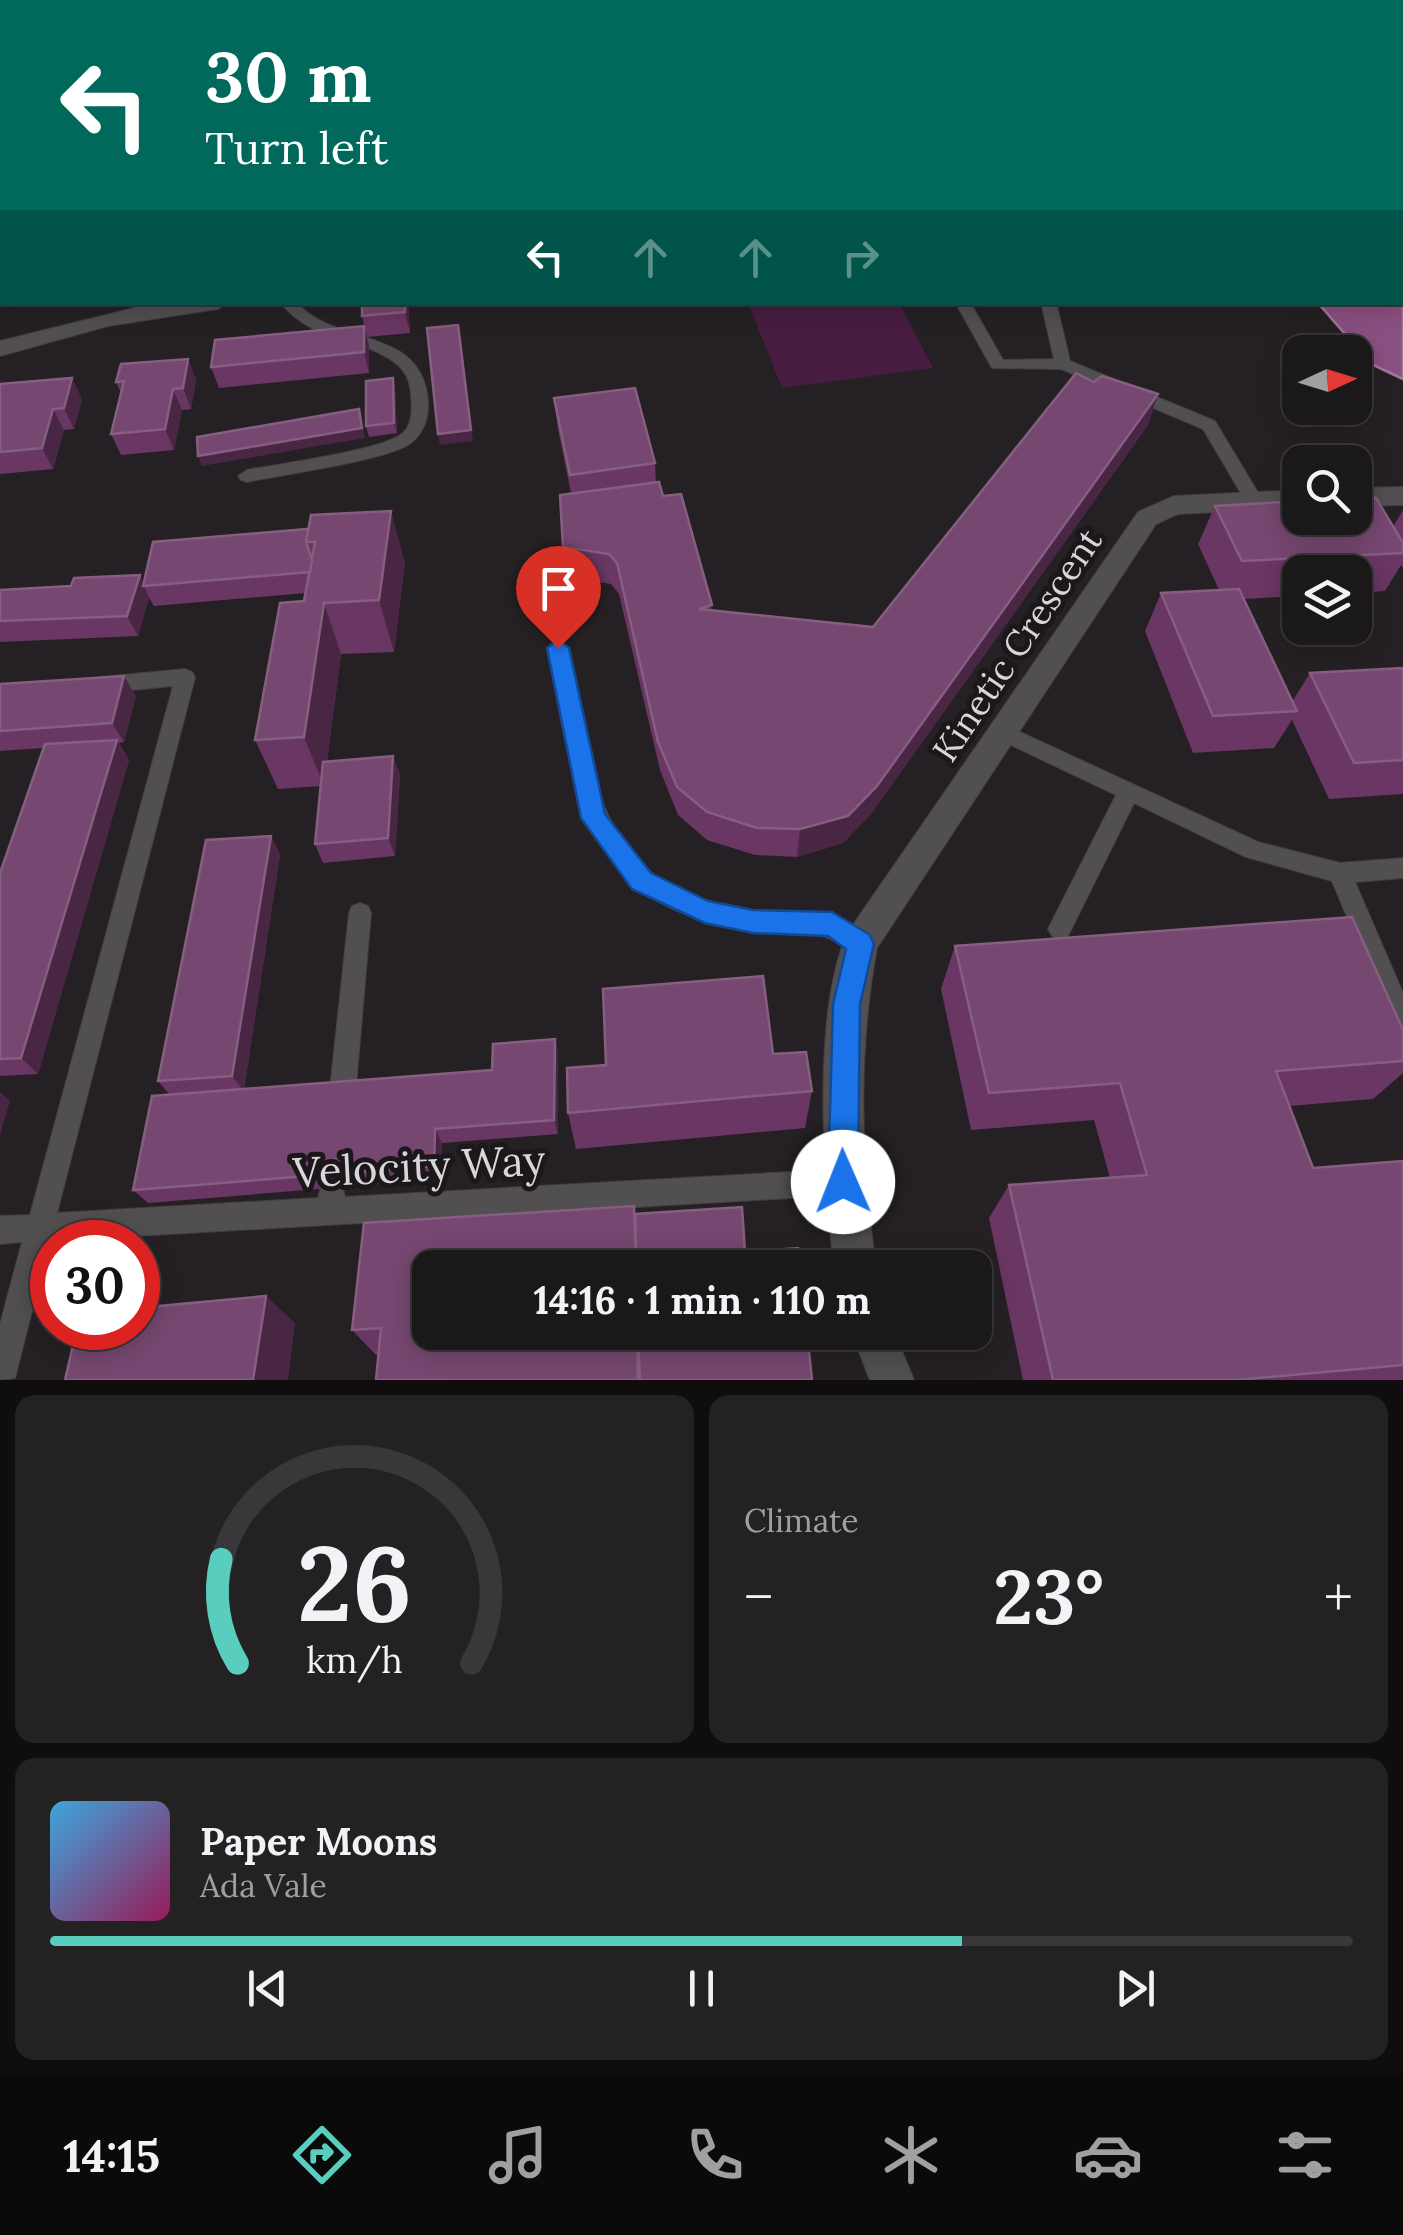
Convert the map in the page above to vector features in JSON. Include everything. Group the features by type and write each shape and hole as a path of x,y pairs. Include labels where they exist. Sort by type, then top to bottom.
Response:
{"street":[{"path":"0,349 57,330 181,305"},
{"path":"1372,497 1403,496"},
{"name":"Kinetic Crescent","path":"860,944 1147,518 1174,505 1282,500"},
{"path":"852,1250 843,1182 847,1004 860,944"},
{"path":"880,1350 892,1380"}],"lane":[{"path":"246,476 391,448 411,438 418,422 421,401 404,360 387,347 311,326 291,305"},
{"path":"964,305 998,365 1063,364 1210,425 1254,501"},
{"path":"1049,305 1063,364"},
{"path":"558,648 593,818 642,881 705,912 753,921 832,924 860,944"},
{"path":"44,1220 185,677 74,688"},
{"path":"1003,732 1254,850 1340,873 1403,868"},
{"path":"1060,929 1129,791"},
{"path":"1340,873 1403,1021"},
{"path":"342,1098 360,913"},
{"name":"Velocity Way","path":"125,1220 331,1200 843,1182"},
{"name":"Velocity Way","path":"0,1230 30,1229"},
{"path":"0,1378 30,1271"}],"shaded area":[{"path":"749,305 900,305 933,368 782,388"},
{"path":"1320,305 1403,305 1403,379 1372,364 1372,335 1346,335"}],"building":[{"path":"362,305 405,305 405,312 362,316"},
{"path":"458,325 471,430 438,434 427,328"},
{"path":"364,326 364,352 211,367 215,340"},
{"path":"188,359 183,388 173,389 165,429 111,434 124,381 116,382 121,364"},
{"path":"1076,373 1094,382 1102,376 1158,394 877,786 848,816 800,829 757,828 707,812 677,787 658,742 617,563 609,554 563,547 560,495 659,482 663,496 681,494 712,605 699,609 873,627"},
{"path":"72,378 64,408 53,409 42,448 0,452 0,384"},
{"path":"393,378 394,423 366,426 366,381"},
{"path":"635,388 655,463 570,475 554,398"},
{"path":"359,409 362,428 198,456 197,437"},
{"path":"1372,498 1376,498 1403,543 1403,553 1282,555 1282,559 1242,561 1215,506 1282,502 1282,535 1372,535"},
{"path":"391,511 379,600 324,603 304,737 255,740 280,603 304,601 315,542 306,542 311,515"},
{"path":"308,529 310,572 143,586 153,542"},
{"path":"140,575 127,616 0,621 0,590 71,586 74,578"},
{"path":"1239,589 1297,711 1213,716 1161,593"},
{"path":"1403,668 1403,760 1354,763 1310,673"},
{"path":"124,676 112,723 0,731 0,684"},
{"path":"117,740 21,1058 0,1059 0,873 45,744"},
{"path":"393,756 388,838 315,844 323,762"},
{"path":"271,836 232,1076 158,1081 206,840"},
{"path":"1352,917 1403,1030 1403,1061 1276,1071 1313,1168 1403,1161 1403,1365 1236,1380 1053,1380 1009,1185 1147,1175 1120,1083 989,1093 955,946"},
{"path":"763,976 773,1054 806,1052 812,1091 568,1113 567,1068 606,1065 603,989"},
{"path":"555,1039 554,1120 435,1129 434,1166 133,1190 152,1096 492,1070 493,1044"},
{"path":"634,1206 635,1250 412,1250 412,1350 637,1350 638,1380 376,1380 381,1328 352,1330 364,1223"},
{"path":"742,1207 745,1250 636,1250 635,1214"},
{"path":"266,1296 253,1380 65,1380 72,1350 160,1350 160,1306"},
{"path":"639,1350 809,1350 812,1380 640,1380"}],"route":[{"path":"558,648 593,818 642,881 705,912 753,921 832,924 860,944 847,1004 842,1092 843,1182"}]}
